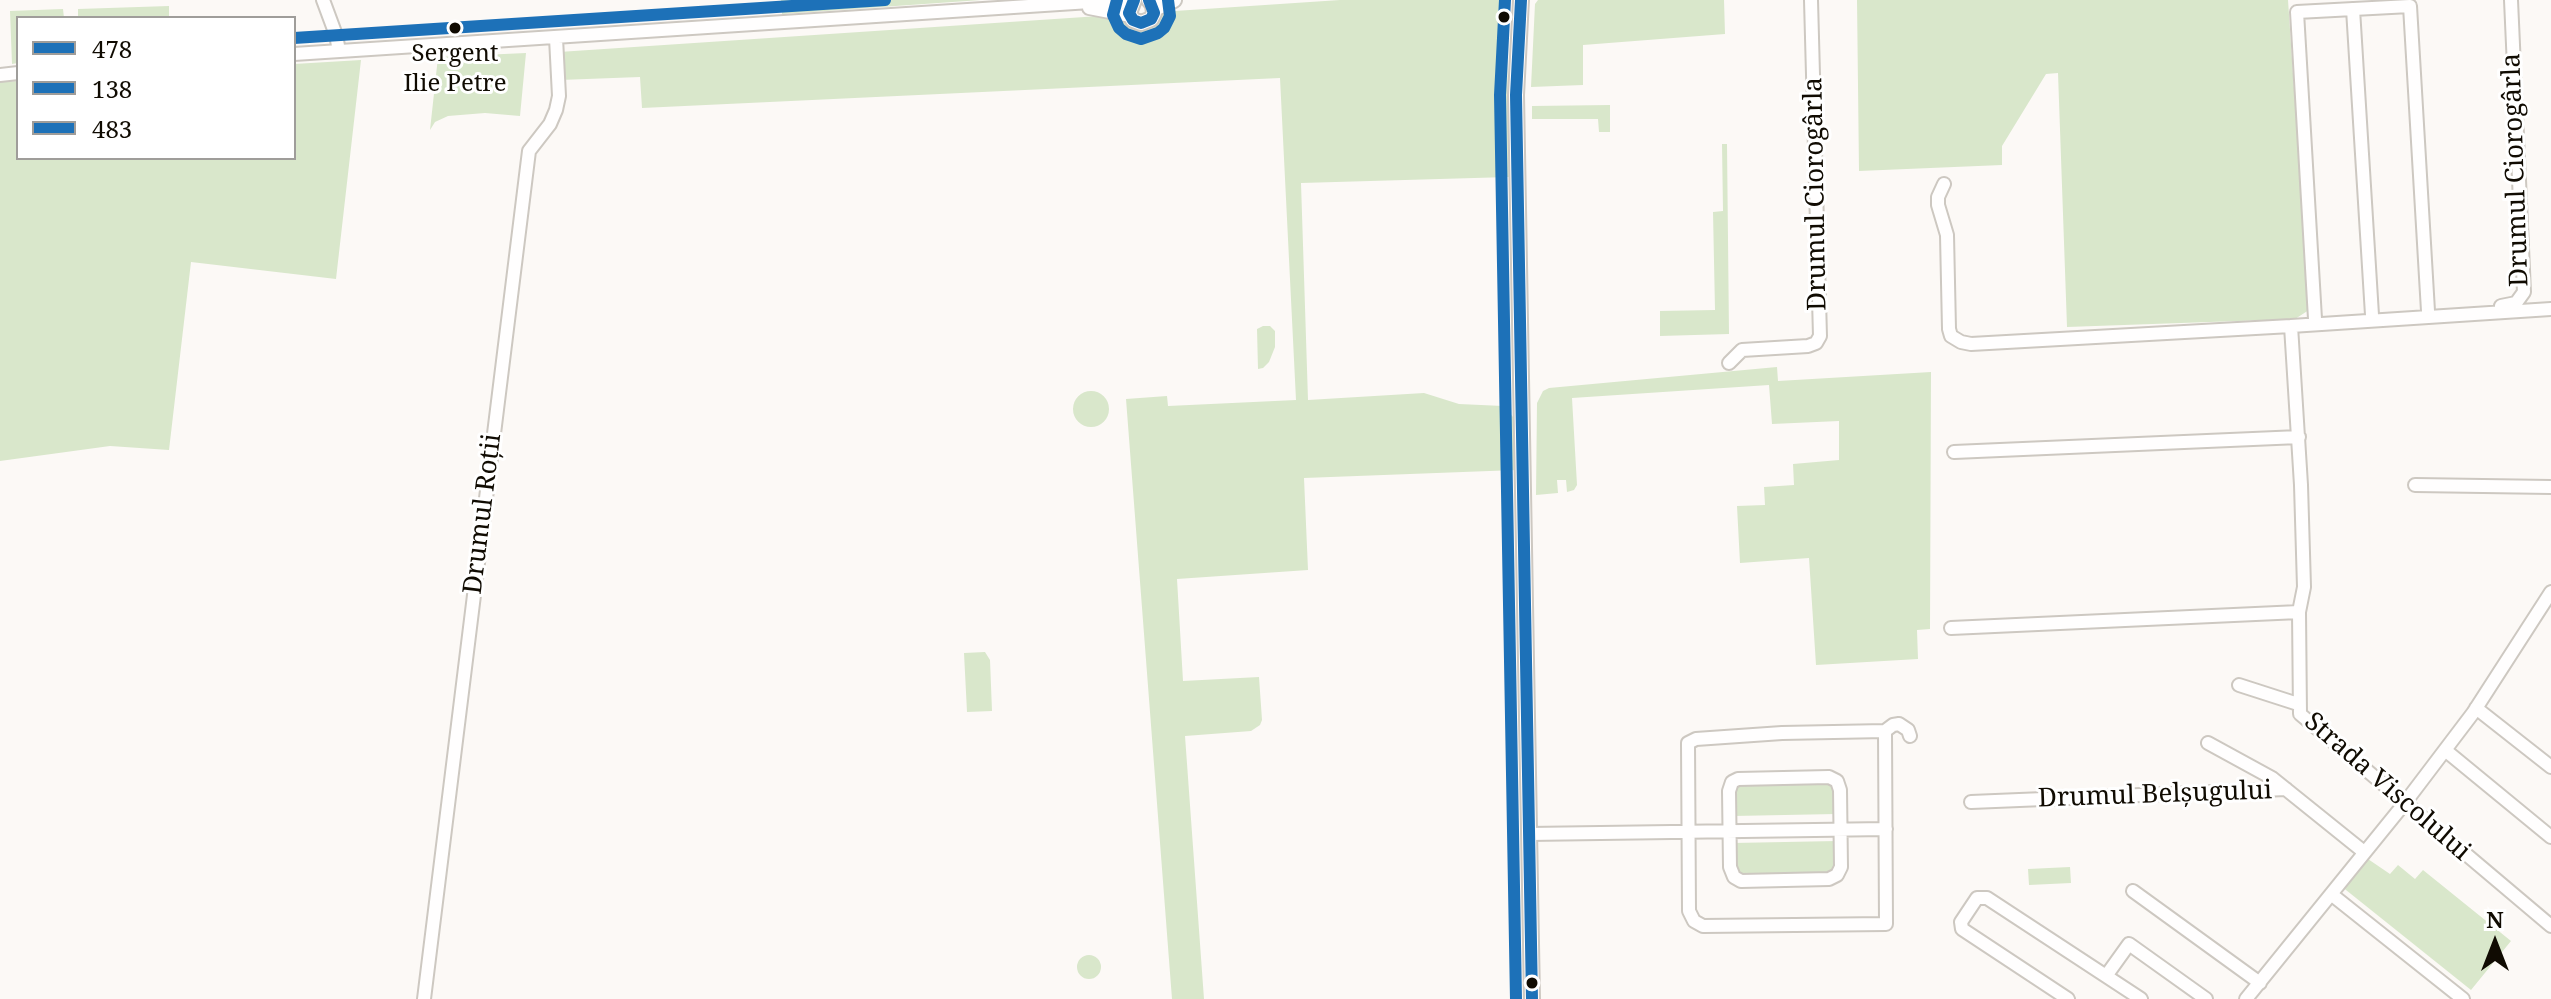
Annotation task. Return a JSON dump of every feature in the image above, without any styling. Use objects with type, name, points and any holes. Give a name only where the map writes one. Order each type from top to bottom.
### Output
[{"type":"street","points":[[323,0],[339,51]]},
{"type":"street","points":[[296,54],[1058,6],[1132,6],[1137,22],[1145,22],[1151,19],[1152,5],[1174,0]]},
{"type":"street","points":[[1521,0],[1516,95],[1532,999]]},
{"type":"street","name":"Drumul Ciorogârla","points":[[1729,363],[1742,350],[1808,346],[1816,343],[1820,336],[1811,0]]},
{"type":"street","name":"Drumul Ciorogârla","points":[[2291,326],[2315,319],[2512,306],[2520,299],[2524,292],[2511,0]]},
{"type":"street","points":[[2315,319],[2297,12],[2410,6],[2428,311]]},
{"type":"street","points":[[2353,9],[2372,315]]},
{"type":"street","name":"Drumul Roții","points":[[424,999],[529,151],[550,124],[556,110],[559,96],[556,38]]},
{"type":"street","points":[[1944,184],[1938,205],[1947,235],[1951,336],[1971,344],[2551,309]]},
{"type":"street","name":"Strada Viscolului","points":[[2291,326],[2299,437],[2304,587],[2299,612],[2298,704],[2303,719],[2551,926]]},
{"type":"street","points":[[1954,452],[2299,437]]},
{"type":"street","points":[[2415,485],[2551,487]]},
{"type":"street","points":[[2246,999],[2445,750],[2551,592]]},
{"type":"street","points":[[1951,628],[2299,612]]},
{"type":"street","points":[[2239,685],[2298,704]]},
{"type":"street","points":[[2476,708],[2551,767]]},
{"type":"street","points":[[1885,731],[1886,924],[1697,924],[1689,911],[1686,747],[1691,740],[1782,733],[1885,731],[1899,724],[1910,736]]},
{"type":"street","points":[[2208,743],[2286,789]]},
{"type":"street","points":[[2445,750],[2551,837]]},
{"type":"street","points":[[1834,778],[1839,785],[1841,867],[1837,875],[1829,879],[1738,880],[1730,871],[1729,831],[1729,791],[1732,782],[1738,779],[1834,778]]},
{"type":"street","name":"Drumul Belșugului","points":[[1971,802],[2286,789],[2364,852]]},
{"type":"street","points":[[1529,834],[1886,829]]},
{"type":"street","points":[[2133,891],[2260,983]]},
{"type":"street","points":[[2331,894],[2463,999]]},
{"type":"street","points":[[2068,999],[1962,929],[1961,922],[1977,898],[1987,898],[2141,999]]},
{"type":"street","points":[[2106,976],[2129,944],[2206,999]]},
{"type":"green space","points":[[781,0],[981,0],[782,14]]},
{"type":"green space","points":[[1340,0],[1505,0],[1509,177],[1301,183],[1308,400],[1424,393],[1459,404],[1503,406],[1514,418],[1516,470],[1304,478],[1308,570],[1177,579],[1183,681],[1259,677],[1262,720],[1251,731],[1185,736],[1204,999],[1172,999],[1126,399],[1167,396],[1168,406],[1296,400],[1280,78],[642,108],[640,77],[560,80],[559,52]]},
{"type":"green space","points":[[1538,0],[1724,0],[1725,34],[1583,45],[1583,85],[1531,87],[1535,4]]},
{"type":"green space","points":[[1857,0],[2288,0],[2309,310],[2295,319],[2067,327],[2058,73],[2046,74],[2002,146],[2002,165],[1859,171]]},
{"type":"green space","points":[[169,6],[169,16],[78,16],[78,9]]},
{"type":"green space","points":[[63,9],[64,16],[16,16],[16,63],[12,64],[10,11]]},
{"type":"green space","points":[[526,53],[520,116],[485,113],[448,116],[435,122],[430,130],[438,57]]},
{"type":"green space","points":[[361,60],[336,279],[191,262],[169,450],[110,446],[0,461],[0,82],[16,81],[16,160],[296,160],[296,64]]},
{"type":"green space","points":[[1610,105],[1610,132],[1599,132],[1598,119],[1532,119],[1532,106]]},
{"type":"green space","points":[[1722,144],[1727,144],[1729,334],[1660,336],[1660,311],[1715,310],[1713,212],[1723,211]]},
{"type":"green space","points":[[1270,326],[1275,331],[1275,347],[1269,362],[1258,369],[1257,329]]},
{"type":"green space","points":[[1777,367],[1778,381],[1931,372],[1930,629],[1917,630],[1918,659],[1816,665],[1809,558],[1740,563],[1737,506],[1765,505],[1764,487],[1794,485],[1793,464],[1839,460],[1839,421],[1772,424],[1769,385],[1572,398],[1577,485],[1567,492],[1566,480],[1557,480],[1558,493],[1536,495],[1537,403],[1543,391]]},
{"type":"green space","points":[[1091,391],[1104,396],[1109,409],[1104,422],[1091,427],[1078,422],[1073,409],[1078,396]]},
{"type":"green space","points":[[985,652],[990,660],[992,711],[967,712],[964,653]]},
{"type":"green space","points":[[1829,783],[1834,787],[1836,814],[1733,816],[1733,794],[1739,784]]},
{"type":"green space","points":[[1837,841],[1835,868],[1830,872],[1741,874],[1736,870],[1733,843]]},
{"type":"green space","points":[[2365,857],[2390,874],[2398,865],[2415,879],[2423,870],[2511,941],[2471,990],[2341,886]]},
{"type":"green space","points":[[2070,867],[2071,883],[2029,885],[2028,869]]},
{"type":"green space","points":[[1089,955],[1098,958],[1101,967],[1098,976],[1089,979],[1080,976],[1077,967],[1080,958]]},
{"type":"transit line","name":"483","points":[[296,38],[885,0]]},
{"type":"transit line","name":"138","points":[[1117,0],[1113,15],[1119,28],[1141,39],[1164,28],[1170,16],[1168,0]]},
{"type":"transit line","name":"478","points":[[1134,0],[1129,13],[1133,20],[1141,23],[1151,19],[1154,13],[1149,0]]},
{"type":"transit line","name":"138","points":[[1505,0],[1500,95],[1516,999]]},
{"type":"transit line","name":"478","points":[[1521,0],[1516,95],[1532,999]]},
{"type":"place","name":"Sergent Ilie Petre","points":[[455,28]]}]
